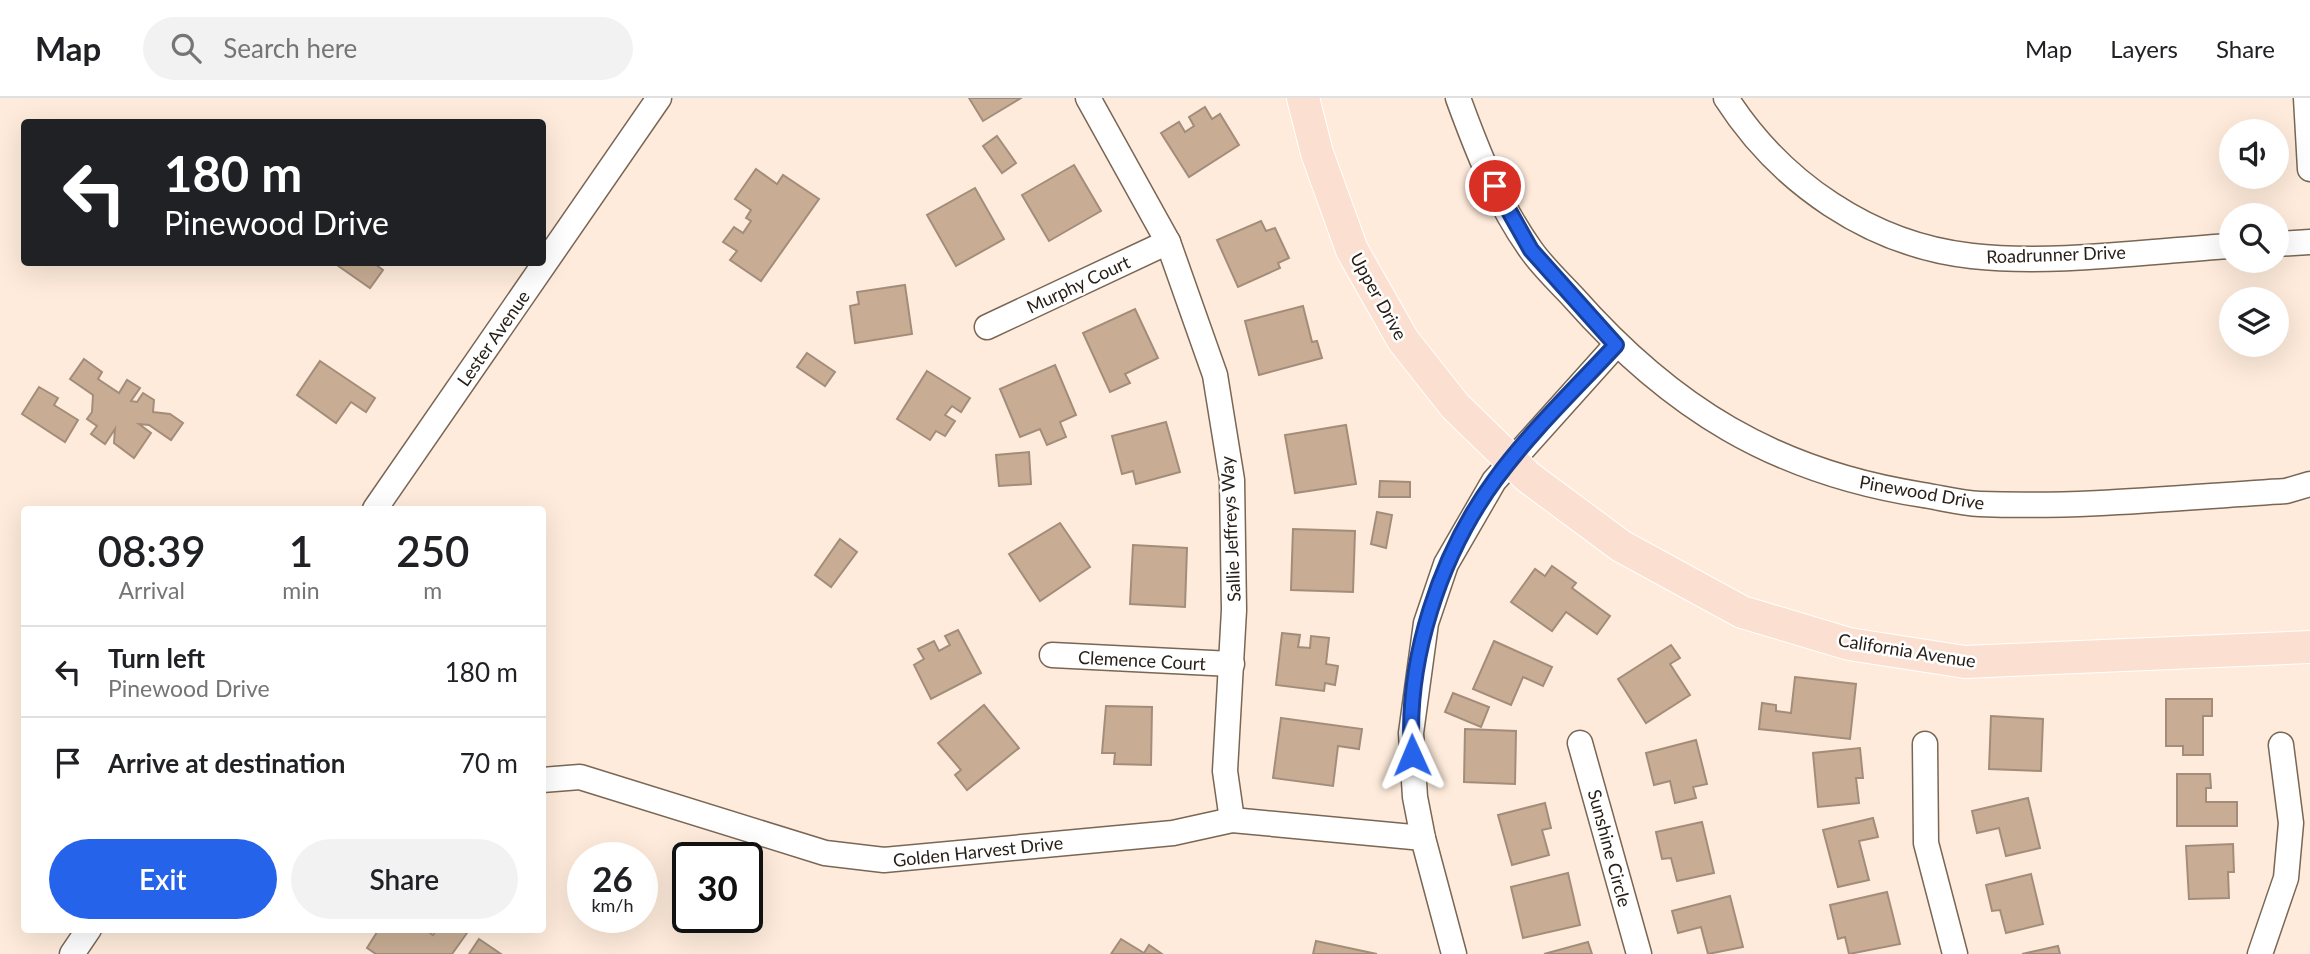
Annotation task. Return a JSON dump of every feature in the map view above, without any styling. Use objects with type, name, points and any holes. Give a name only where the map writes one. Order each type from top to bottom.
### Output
[{"type":"main road","name":"Upper Drive","points":[[1303,98],[1317,153],[1352,250],[1402,340],[1455,406],[1510,461]]},
{"type":"main road","name":"California Avenue","points":[[1510,461],[1621,546],[1742,612],[1849,644],[1965,662],[2310,647]]},
{"type":"street","name":"Lester Avenue","points":[[546,261],[659,98]]},
{"type":"street","name":"Sallie Jeffreys Way","points":[[1088,98],[1168,242],[1215,375],[1232,481],[1233,664],[1225,771],[1231,820]]},
{"type":"street","name":"Pinewood Drive","points":[[1458,98],[1483,165],[1531,250],[1616,345],[1660,383],[1708,417],[1751,441],[1796,461],[1874,488],[1978,504],[2096,502],[2286,491],[2310,484]]},
{"type":"street","name":"Roadrunner Drive","points":[[1726,98],[1774,160],[1827,203],[1873,228],[1920,245],[1970,256],[2020,259],[2219,247]]},
{"type":"street","points":[[2306,98],[2310,169]]},
{"type":"street","name":"Murphy Court","points":[[988,327],[1168,242]]},
{"type":"street","points":[[2289,243],[2310,242]]},
{"type":"street","name":"Lester Avenue","points":[[376,506],[543,266]]},
{"type":"street","points":[[1454,954],[1423,838],[1415,797],[1410,733],[1426,623],[1446,564],[1493,483],[1616,345]]},
{"type":"street","name":"Clemence Court","points":[[1052,655],[1233,664]]},
{"type":"street","name":"Sunshine Circle","points":[[1580,743],[1639,954]]},
{"type":"street","points":[[1925,744],[1926,843],[1955,954]]},
{"type":"street","points":[[2260,954],[2286,878],[2291,822],[2281,745]]},
{"type":"street","name":"Golden Harvest Drive","points":[[546,780],[580,777],[825,853],[884,860],[1173,833],[1231,820],[1423,838]]},
{"type":"street","points":[[72,954],[86,933]]},
{"type":"building","points":[[969,98],[1021,98],[983,121]]},
{"type":"building","points":[[1205,107],[1212,119],[1220,114],[1239,145],[1189,177],[1161,133],[1179,122],[1185,132],[1194,126],[1189,117]]},
{"type":"building","points":[[997,136],[1016,163],[1002,173],[983,146]]},
{"type":"building","points":[[1074,165],[1101,211],[1049,241],[1022,195]]},
{"type":"building","points":[[756,169],[777,184],[783,175],[819,199],[761,281],[730,260],[737,251],[723,242],[734,227],[743,233],[751,221],[746,218],[751,210],[735,199]]},
{"type":"building","points":[[975,188],[1004,239],[956,266],[927,215]]},
{"type":"building","points":[[1261,221],[1266,231],[1275,228],[1289,258],[1278,263],[1280,268],[1238,287],[1217,240]]},
{"type":"building","points":[[338,266],[378,266],[383,270],[370,288]]},
{"type":"building","points":[[905,285],[912,334],[855,343],[850,306],[859,304],[857,292]]},
{"type":"building","points":[[1303,306],[1312,342],[1317,341],[1322,358],[1259,375],[1245,321]]},
{"type":"building","points":[[1135,309],[1158,358],[1125,374],[1130,383],[1110,392],[1083,333]]},
{"type":"building","points":[[807,353],[835,372],[825,386],[797,367]]},
{"type":"building","points":[[84,359],[102,372],[98,379],[119,393],[127,380],[140,388],[131,401],[137,402],[143,393],[154,400],[153,412],[170,414],[183,423],[171,440],[149,425],[139,424],[151,433],[134,458],[114,443],[115,429],[105,444],[91,434],[97,426],[87,419],[92,412],[93,395],[70,379]]},
{"type":"building","points":[[320,361],[375,398],[366,412],[351,402],[336,423],[297,395]]},
{"type":"building","points":[[1055,365],[1076,415],[1060,422],[1066,437],[1047,445],[1040,429],[1020,437],[1000,389]]},
{"type":"building","points":[[927,371],[970,398],[961,412],[952,406],[945,415],[955,421],[945,436],[936,431],[930,440],[897,419]]},
{"type":"building","points":[[39,387],[58,398],[54,405],[78,420],[65,442],[22,414]]},
{"type":"building","points":[[1166,422],[1180,472],[1136,484],[1133,471],[1122,474],[1112,436]]},
{"type":"building","points":[[1346,425],[1356,484],[1295,493],[1285,435]]},
{"type":"building","points":[[1029,452],[1031,484],[999,486],[996,455]]},
{"type":"building","points":[[1380,481],[1410,482],[1410,497],[1379,497]]},
{"type":"building","points":[[1377,512],[1392,515],[1386,548],[1371,544]]},
{"type":"building","points":[[1060,523],[1090,567],[1040,601],[1009,554]]},
{"type":"building","points":[[1293,529],[1355,531],[1353,592],[1291,590]]},
{"type":"building","points":[[840,539],[857,552],[831,587],[815,575]]},
{"type":"building","points":[[1133,545],[1187,548],[1185,607],[1130,604]]},
{"type":"building","points":[[1552,566],[1576,583],[1572,588],[1610,616],[1597,634],[1566,612],[1552,631],[1511,602],[1535,569],[1545,576]]},
{"type":"building","points":[[958,630],[981,673],[931,699],[914,665],[924,659],[918,649],[934,641],[939,651],[950,645],[945,636]]},
{"type":"building","points":[[1282,633],[1300,635],[1298,647],[1310,648],[1311,636],[1329,638],[1326,664],[1338,666],[1335,685],[1325,683],[1324,691],[1276,685]]},
{"type":"building","points":[[1494,641],[1552,667],[1543,686],[1523,677],[1511,705],[1473,689]]},
{"type":"building","points":[[1671,645],[1680,658],[1670,664],[1690,695],[1646,723],[1618,679]]},
{"type":"building","points":[[1795,677],[1856,684],[1850,739],[1759,729],[1762,703],[1776,705],[1776,711],[1791,713]]},
{"type":"building","points":[[1453,693],[1489,707],[1481,727],[1445,712]]},
{"type":"building","points":[[2166,699],[2212,699],[2212,716],[2203,716],[2203,755],[2183,755],[2183,746],[2166,746]]},
{"type":"building","points":[[984,705],[1019,748],[967,790],[955,775],[961,770],[938,743]]},
{"type":"building","points":[[1106,706],[1152,707],[1151,765],[1114,764],[1115,753],[1102,753]]},
{"type":"building","points":[[1991,716],[2043,719],[2041,771],[1989,769]]},
{"type":"building","points":[[1281,718],[1362,729],[1359,749],[1338,746],[1333,786],[1273,778]]},
{"type":"building","points":[[1465,729],[1516,731],[1515,784],[1464,782]]},
{"type":"building","points":[[1696,740],[1707,784],[1693,787],[1696,798],[1675,803],[1670,781],[1654,785],[1646,753]]},
{"type":"building","points":[[1860,748],[1863,778],[1856,778],[1859,803],[1818,807],[1813,753]]},
{"type":"building","points":[[2177,774],[2210,774],[2211,788],[2206,788],[2206,802],[2237,802],[2237,826],[2177,826]]},
{"type":"building","points":[[2028,798],[2040,848],[2006,856],[1999,828],[1977,833],[1972,811]]},
{"type":"building","points":[[1545,803],[1551,828],[1542,830],[1549,855],[1512,865],[1498,815]]},
{"type":"building","points":[[1873,818],[1878,837],[1859,841],[1869,880],[1838,887],[1823,830]]},
{"type":"building","points":[[1702,822],[1714,873],[1677,881],[1671,858],[1662,859],[1656,832]]},
{"type":"building","points":[[2233,844],[2234,872],[2228,872],[2229,898],[2189,899],[2186,846]]},
{"type":"building","points":[[1568,873],[1580,925],[1523,938],[1511,887]]},
{"type":"building","points":[[2031,874],[2043,924],[2006,933],[2000,910],[1992,911],[1986,885]]},
{"type":"building","points":[[1887,892],[1900,944],[1849,954],[1845,937],[1838,939],[1830,905]]},
{"type":"building","points":[[1730,896],[1743,947],[1708,954],[1701,927],[1678,933],[1672,911]]},
{"type":"building","points":[[376,933],[467,933],[452,954],[376,954],[367,948]]},
{"type":"building","points":[[479,939],[501,954],[469,954]]},
{"type":"building","points":[[1121,939],[1144,953],[1149,945],[1162,954],[1111,954]]},
{"type":"building","points":[[1316,941],[1377,954],[1313,954]]},
{"type":"building","points":[[1588,942],[1592,954],[1544,954]]},
{"type":"building","points":[[2058,946],[2060,954],[2022,954]]},
{"type":"route","points":[[1412,755],[1410,733],[1416,677],[1426,623],[1446,564],[1494,481],[1616,345],[1531,250],[1495,186]]}]
